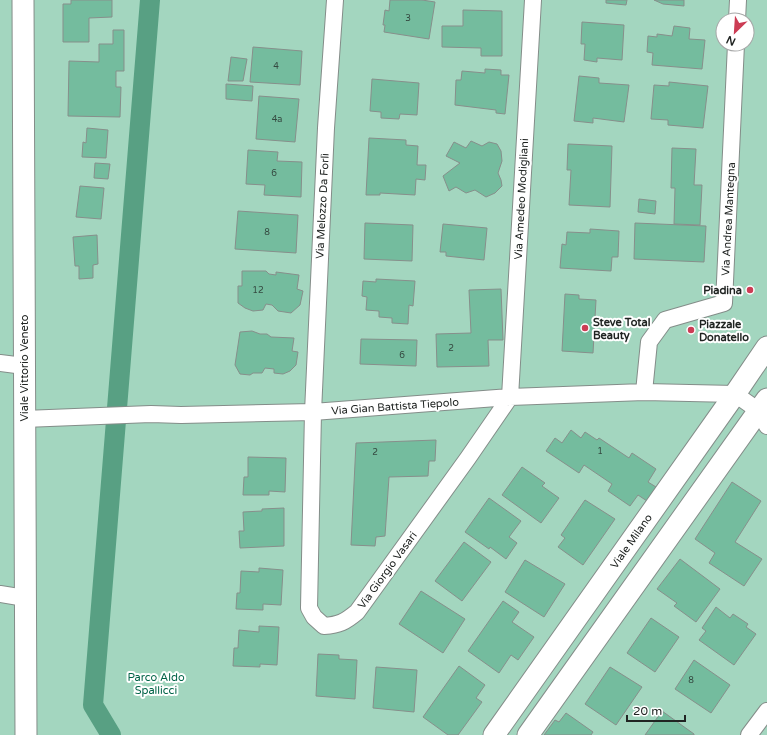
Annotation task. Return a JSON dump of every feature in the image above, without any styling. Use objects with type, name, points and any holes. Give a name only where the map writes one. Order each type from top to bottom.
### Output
[{"type":"street","name":"Viale Vittorio Veneto","points":[[23,0],[26,735]]},
{"type":"street","name":"Via Melozzo Da Forlì","points":[[313,412],[326,128],[335,0]]},
{"type":"street","name":"Via Amedeo Modigliani","points":[[510,397],[533,0]]},
{"type":"street","points":[[737,12],[738,0]]},
{"type":"street","name":"Via Andrea Mantegna","points":[[644,392],[649,342],[665,320],[724,303],[736,52]]},
{"type":"street","name":"Viale Milano","points":[[494,735],[767,347]]},
{"type":"street","points":[[0,363],[24,366]]},
{"type":"street","name":"Via Gian Battista Tiepolo","points":[[24,419],[151,414],[181,415],[313,412],[510,397],[644,392],[735,394]]},
{"type":"street","points":[[528,735],[764,412],[735,394]]},
{"type":"street","name":"Via Giorgio Vasari","points":[[313,412],[309,608],[314,617],[324,626],[335,625],[346,621],[357,612],[510,397]]},
{"type":"street","points":[[0,594],[25,598]]},
{"type":"street","points":[[749,735],[767,712]]},
{"type":"green space","name":"Parco Aldo Spallicci","points":[[0,0],[767,0],[767,735],[0,735]]},
{"type":"building","points":[[71,0],[112,0],[112,17],[89,18],[89,42],[63,42],[63,4],[71,4]]},
{"type":"building","points":[[390,0],[422,0],[435,2],[429,39],[384,32],[385,25],[383,25],[385,10],[389,11]]},
{"type":"building","points":[[606,0],[627,0],[626,5],[606,3]]},
{"type":"building","points":[[654,0],[684,0],[684,6],[663,4]]},
{"type":"building","points":[[463,10],[502,11],[502,56],[481,56],[481,48],[442,47],[442,26],[463,26]]},
{"type":"building","points":[[582,22],[624,25],[622,60],[597,58],[597,62],[584,60],[585,44],[581,44]]},
{"type":"building","points":[[674,26],[690,28],[689,39],[705,40],[702,69],[652,65],[653,53],[647,52],[648,36],[657,37],[657,34],[672,36]]},
{"type":"building","points":[[113,30],[124,30],[124,71],[116,71],[116,87],[121,87],[120,117],[68,116],[69,61],[99,62],[99,44],[113,44]]},
{"type":"building","points":[[253,47],[302,51],[300,85],[250,82]]},
{"type":"building","points":[[231,57],[247,59],[243,81],[228,81]]},
{"type":"building","points":[[485,69],[501,70],[501,75],[509,75],[505,114],[496,113],[496,110],[455,105],[456,80],[461,80],[462,71],[485,73]]},
{"type":"building","points":[[579,76],[599,78],[599,83],[629,85],[624,122],[593,118],[593,123],[574,121]]},
{"type":"building","points":[[372,79],[419,83],[417,115],[400,114],[399,119],[381,118],[381,112],[370,111]]},
{"type":"building","points":[[669,82],[708,86],[703,128],[668,125],[668,120],[651,119],[654,85],[669,86]]},
{"type":"building","points":[[226,84],[253,86],[252,101],[226,99]]},
{"type":"building","points":[[259,96],[299,99],[295,142],[256,139]]},
{"type":"building","points":[[87,128],[108,130],[106,158],[82,157],[83,142],[86,143]]},
{"type":"building","points":[[369,138],[406,140],[406,145],[418,146],[417,165],[426,165],[425,180],[416,179],[415,195],[380,193],[380,195],[366,195]]},
{"type":"building","points":[[471,141],[482,146],[489,142],[497,144],[501,151],[502,161],[498,173],[502,186],[495,193],[486,197],[475,190],[466,193],[456,187],[449,191],[443,176],[460,163],[446,156],[454,142],[466,148]]},
{"type":"building","points":[[568,144],[612,146],[610,207],[569,205],[571,170],[567,170]]},
{"type":"building","points":[[672,148],[696,149],[694,185],[702,185],[700,225],[674,224],[675,188],[671,188]]},
{"type":"building","points":[[248,150],[278,152],[277,161],[302,162],[301,197],[264,195],[265,185],[246,184]]},
{"type":"building","points":[[95,163],[110,164],[108,179],[94,178]]},
{"type":"building","points":[[80,186],[104,188],[101,219],[76,217]]},
{"type":"building","points":[[639,199],[656,201],[655,214],[638,212]]},
{"type":"building","points":[[238,211],[298,215],[296,253],[235,249]]},
{"type":"building","points":[[365,223],[413,225],[412,261],[364,259]]},
{"type":"building","points":[[635,223],[706,226],[704,262],[634,259]]},
{"type":"building","points":[[443,224],[487,228],[484,260],[446,256],[446,252],[440,252]]},
{"type":"building","points":[[590,229],[619,231],[618,257],[612,257],[611,271],[560,268],[562,244],[566,245],[567,232],[590,233]]},
{"type":"building","points":[[97,235],[98,264],[93,265],[93,278],[79,279],[79,266],[75,266],[73,237]]},
{"type":"building","points":[[242,271],[266,271],[269,274],[276,275],[276,272],[299,275],[297,289],[303,291],[300,305],[291,313],[278,311],[272,305],[266,304],[263,310],[253,311],[245,308],[238,303],[238,286],[242,286]]},
{"type":"building","points":[[376,279],[415,281],[413,306],[409,305],[408,324],[392,323],[392,318],[379,317],[379,311],[366,310],[367,297],[362,296],[363,281],[376,282]]},
{"type":"building","points":[[501,289],[503,340],[488,340],[489,366],[437,367],[436,334],[471,333],[469,290]]},
{"type":"building","points":[[565,294],[579,295],[579,299],[596,300],[593,353],[562,351]]},
{"type":"building","points":[[252,331],[260,334],[267,334],[271,337],[294,338],[292,351],[298,352],[296,365],[290,371],[283,374],[274,373],[274,369],[265,368],[262,373],[253,373],[250,375],[240,374],[235,365],[240,332]]},
{"type":"building","points":[[361,339],[417,340],[416,366],[360,364]]},
{"type":"building","points":[[571,430],[581,438],[585,432],[597,440],[599,438],[629,458],[632,453],[656,469],[648,482],[656,487],[647,501],[638,495],[630,506],[608,491],[612,484],[584,465],[579,473],[546,451],[555,438],[562,443]]},
{"type":"building","points":[[436,440],[435,461],[429,461],[428,476],[389,477],[385,536],[376,537],[375,546],[351,545],[356,443]]},
{"type":"building","points":[[248,457],[286,458],[285,492],[269,491],[269,495],[243,495],[244,477],[248,477]]},
{"type":"building","points":[[522,467],[545,483],[542,486],[559,498],[541,523],[502,495]]},
{"type":"building","points":[[732,482],[761,501],[735,542],[762,559],[744,586],[709,563],[715,553],[695,539]]},
{"type":"building","points":[[489,498],[521,521],[509,537],[517,543],[506,559],[490,547],[489,549],[465,532]]},
{"type":"building","points":[[585,500],[615,519],[583,565],[558,547],[565,538],[561,535]]},
{"type":"building","points":[[284,508],[284,546],[240,548],[239,531],[244,531],[243,512]]},
{"type":"building","points":[[464,542],[491,562],[462,601],[435,581]]},
{"type":"building","points":[[680,559],[720,589],[696,622],[674,606],[677,603],[657,589]]},
{"type":"building","points":[[525,560],[565,584],[544,617],[505,592]]},
{"type":"building","points":[[259,568],[283,570],[281,605],[263,604],[263,610],[236,609],[237,593],[240,593],[241,571],[259,572]]},
{"type":"building","points":[[421,591],[465,619],[443,653],[399,624]]},
{"type":"building","points":[[503,601],[519,612],[512,622],[534,637],[518,660],[511,655],[499,673],[468,651]]},
{"type":"building","points":[[716,607],[730,618],[733,614],[748,624],[746,627],[756,634],[734,665],[699,640],[706,631],[702,628]]},
{"type":"building","points":[[651,618],[679,637],[655,672],[627,653]]},
{"type":"building","points":[[259,626],[279,627],[277,665],[260,664],[260,667],[233,666],[234,648],[238,648],[239,630],[259,632]]},
{"type":"building","points":[[318,654],[339,655],[339,659],[357,660],[355,699],[316,696]]},
{"type":"building","points":[[694,660],[730,685],[711,713],[675,689]]},
{"type":"building","points":[[459,666],[485,685],[476,698],[482,702],[458,735],[448,735],[423,717]]},
{"type":"building","points":[[376,667],[417,670],[414,712],[373,708]]},
{"type":"building","points":[[610,667],[642,687],[616,725],[585,704]]},
{"type":"building","points":[[662,711],[694,734],[694,735],[645,735]]},
{"type":"building","points":[[566,713],[593,732],[591,735],[544,735],[555,720],[559,722]]},
{"type":"waterway","points":[[111,735],[93,705],[150,0]]},
{"type":"place","name":"Piadina","points":[[750,290]]},
{"type":"place","name":"Steve Total Beauty","points":[[585,328]]},
{"type":"place","name":"Piazzale Donatello","points":[[691,330]]}]
